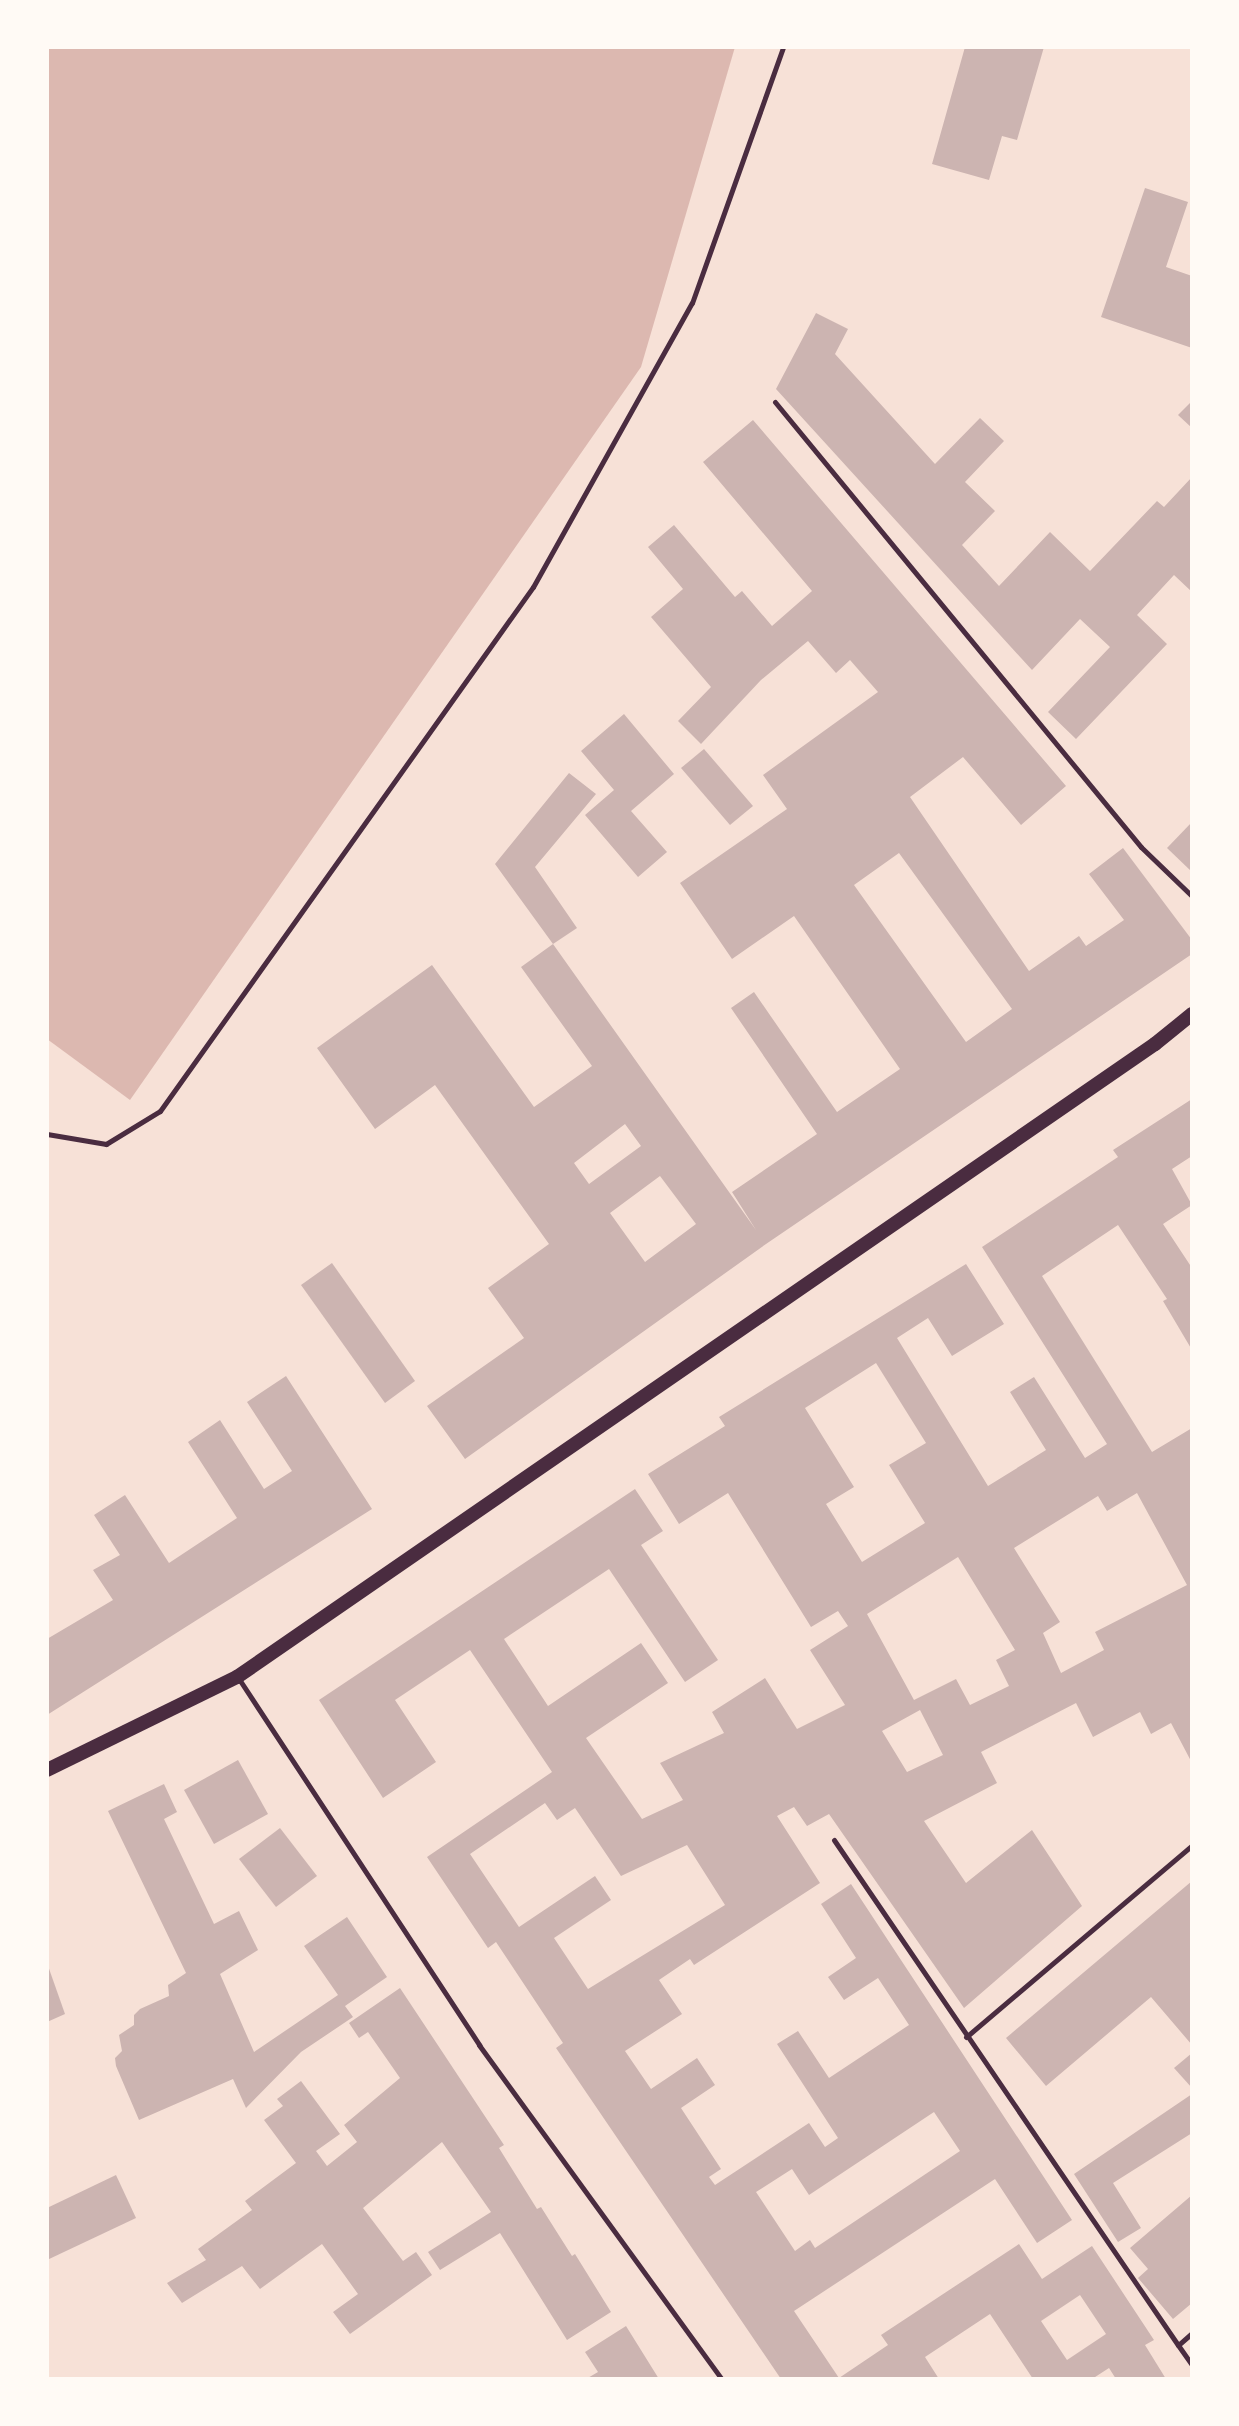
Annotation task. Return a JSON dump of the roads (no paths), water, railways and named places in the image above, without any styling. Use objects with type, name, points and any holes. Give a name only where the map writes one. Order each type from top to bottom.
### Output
[{"type":"main road","points":[[47,1770],[237,1677],[1132,1060],[1192,1014]]},
{"type":"lane","points":[[47,1135],[106,1144],[160,1111],[533,587],[692,303],[783,47]]},
{"type":"lane","points":[[775,402],[1141,847],[1192,896]]},
{"type":"lane","points":[[237,1677],[479,2045],[722,2379]]},
{"type":"lane","points":[[834,1840],[1192,2365]]},
{"type":"lane","points":[[966,2037],[1192,1845]]},
{"type":"lane","points":[[1178,2344],[1192,2333]]}]
